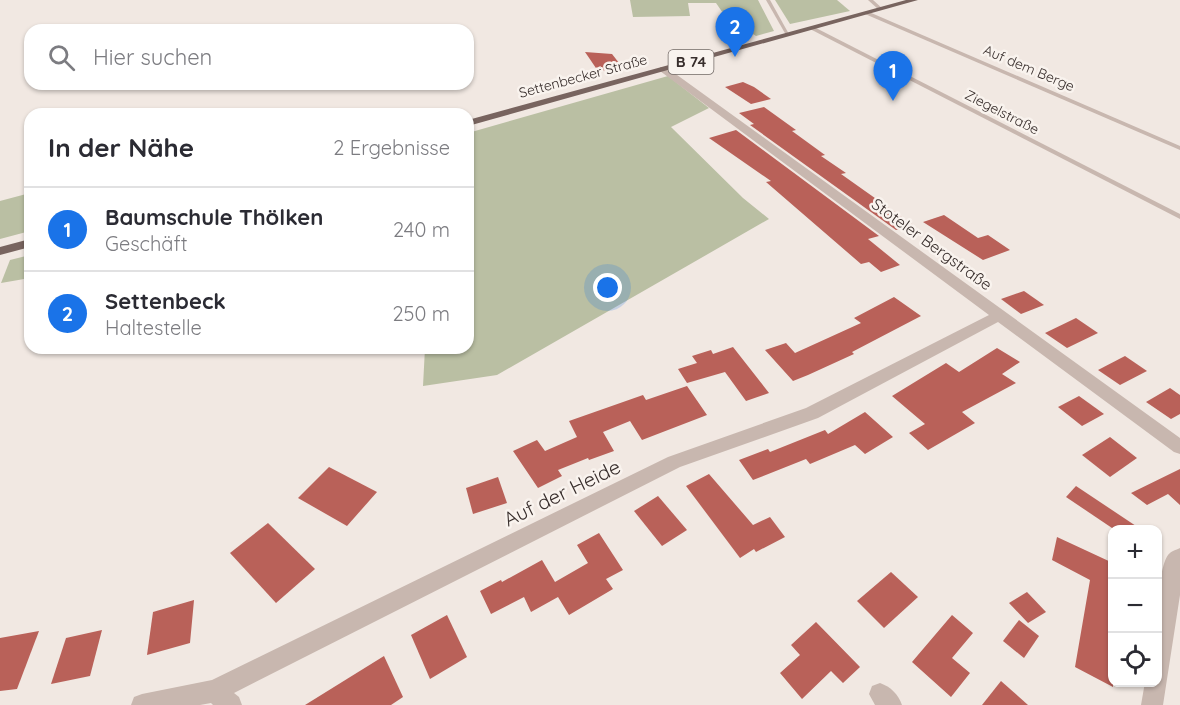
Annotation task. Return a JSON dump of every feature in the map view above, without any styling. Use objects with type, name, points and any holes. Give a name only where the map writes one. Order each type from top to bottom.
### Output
[{"type":"main road","name":"Settenbecker Straße","points":[[474,121],[914,0]]},
{"type":"main road","points":[[0,251],[24,245]]},
{"type":"street","name":"Stoteler Bergstraße","points":[[663,69],[1180,447]]},
{"type":"street","name":"Auf der Heide","points":[[142,705],[223,698],[674,462],[812,414],[1000,315]]},
{"type":"street","points":[[1162,644],[1174,562],[1180,557]]},
{"type":"street","points":[[1152,705],[1155,687]]},
{"type":"lane","points":[[768,0],[788,35]]},
{"type":"lane","points":[[870,0],[881,9]]},
{"type":"lane","name":"Auf dem Berge","points":[[867,13],[1180,148]]},
{"type":"lane","name":"Ziegelstraße","points":[[812,28],[1180,217]]},
{"type":"green space","points":[[630,0],[758,0],[774,31],[756,36],[725,16],[716,3],[688,3],[690,16],[633,17]]},
{"type":"green space","points":[[775,0],[837,0],[850,11],[790,24]]},
{"type":"green space","points":[[668,76],[709,108],[671,127],[743,198],[769,219],[497,375],[423,386],[425,354],[474,354],[474,131]]},
{"type":"green space","points":[[24,195],[24,233],[0,239],[0,201]]},
{"type":"green space","points":[[24,256],[24,279],[1,283],[10,260]]},
{"type":"building","points":[[585,52],[612,54],[623,68],[598,71]]},
{"type":"building","points":[[743,82],[771,99],[751,104],[725,87]]},
{"type":"building","points":[[764,107],[825,155],[821,156],[846,173],[841,174],[913,225],[896,230],[750,125],[754,124],[739,113]]},
{"type":"building","points":[[736,130],[879,236],[868,239],[900,265],[881,272],[869,262],[861,264],[766,182],[771,181],[709,138]]},
{"type":"building","points":[[944,215],[978,238],[988,235],[1010,250],[983,260],[923,222]]},
{"type":"building","points":[[1024,291],[1044,305],[1021,314],[1001,299]]},
{"type":"building","points":[[894,297],[921,316],[852,352],[854,354],[808,375],[793,381],[765,350],[786,343],[795,353],[861,323],[854,318]]},
{"type":"building","points":[[1076,318],[1098,333],[1067,348],[1045,333]]},
{"type":"building","points":[[733,347],[769,393],[746,401],[725,372],[687,383],[678,369],[697,363],[692,356],[711,350],[713,354]]},
{"type":"building","points":[[997,348],[1020,362],[1002,374],[1016,383],[962,412],[975,423],[928,450],[909,433],[925,424],[892,396],[946,363],[959,372]]},
{"type":"building","points":[[1125,356],[1147,371],[1120,385],[1098,370]]},
{"type":"building","points":[[687,386],[707,415],[642,440],[630,421],[603,432],[614,451],[558,470],[562,476],[538,488],[513,451],[537,440],[545,451],[577,437],[569,421],[643,395],[646,400]]},
{"type":"building","points":[[1170,388],[1180,395],[1180,414],[1171,419],[1146,402]]},
{"type":"building","points":[[1079,396],[1104,414],[1082,426],[1058,407]]},
{"type":"building","points":[[865,412],[893,437],[865,454],[855,445],[810,464],[806,459],[753,480],[739,460],[768,449],[770,452],[825,430],[828,434]]},
{"type":"building","points":[[1110,437],[1137,458],[1110,477],[1082,455]]},
{"type":"building","points":[[329,467],[377,492],[347,526],[298,498]]},
{"type":"building","points":[[1180,469],[1180,505],[1168,494],[1147,505],[1131,493]]},
{"type":"building","points":[[709,474],[753,525],[770,517],[785,537],[756,552],[754,549],[740,558],[686,486]]},
{"type":"building","points":[[498,477],[507,503],[473,514],[466,488]]},
{"type":"building","points":[[1076,486],[1134,525],[1108,525],[1066,497]]},
{"type":"building","points":[[658,496],[687,530],[662,546],[634,511]]},
{"type":"building","points":[[268,523],[315,569],[276,603],[230,553]]},
{"type":"building","points":[[599,533],[623,570],[606,579],[613,589],[569,615],[558,597],[531,612],[524,597],[491,614],[480,591],[542,560],[555,582],[588,563],[577,545]]},
{"type":"building","points":[[1057,537],[1108,561],[1108,684],[1075,667],[1090,580],[1052,560]]},
{"type":"building","points":[[891,572],[918,597],[884,628],[857,601]]},
{"type":"building","points":[[1027,592],[1046,612],[1028,623],[1009,603]]},
{"type":"building","points":[[194,600],[190,643],[147,655],[153,612]]},
{"type":"building","points":[[447,615],[467,657],[430,679],[411,635]]},
{"type":"building","points":[[952,615],[973,633],[952,658],[970,673],[951,697],[912,662]]},
{"type":"building","points":[[1019,620],[1039,636],[1024,658],[1003,641]]},
{"type":"building","points":[[816,622],[860,667],[843,683],[831,671],[802,699],[780,673],[800,655],[791,645]]},
{"type":"building","points":[[102,630],[90,676],[51,684],[66,638]]},
{"type":"building","points":[[39,631],[17,689],[0,691],[0,638]]},
{"type":"building","points":[[384,656],[403,697],[391,705],[305,705]]},
{"type":"building","points":[[1001,681],[1028,705],[982,705]]},
{"type":"place","name":"Settenbeck","points":[[735,57]]},
{"type":"place","name":"Baumschule Thölken","points":[[893,101]]}]
